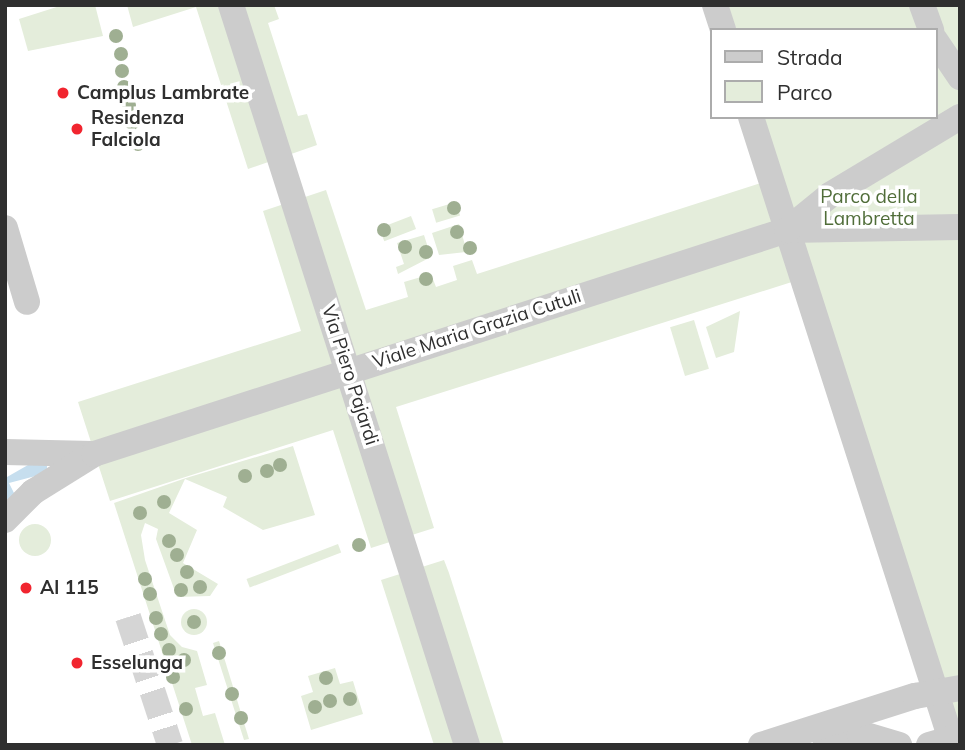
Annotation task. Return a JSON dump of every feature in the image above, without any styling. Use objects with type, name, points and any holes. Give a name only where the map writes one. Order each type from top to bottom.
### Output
[{"type":"street","name":"Via Piero Pajardi","points":[[231,5],[467,745]]},
{"type":"street","points":[[715,5],[722,28]]},
{"type":"street","points":[[922,5],[930,28]]},
{"type":"street","points":[[937,43],[960,78]]},
{"type":"street","points":[[783,231],[830,195],[960,117]]},
{"type":"street","points":[[752,119],[783,231],[948,691],[945,736]]},
{"type":"street","points":[[783,231],[960,227]]},
{"type":"street","points":[[5,228],[27,302]]},
{"type":"street","name":"Viale Maria Grazia Cutuli","points":[[94,454],[783,231]]},
{"type":"street","points":[[5,452],[94,454]]},
{"type":"street","points":[[5,520],[33,492],[94,454]]},
{"type":"street","points":[[761,745],[915,696],[948,691]]},
{"type":"street","points":[[795,745],[841,733],[859,733],[899,745]]},
{"type":"green space","points":[[63,5],[95,5],[103,36],[28,51],[19,19]]},
{"type":"green space","points":[[127,5],[274,5],[279,19],[268,23],[298,116],[307,114],[317,145],[248,169],[196,7],[133,27]]},
{"type":"green space","name":"Parco della Lambretta","points":[[709,5],[960,5],[960,723],[954,724],[795,281],[396,407],[434,528],[371,548],[333,430],[110,501],[78,402],[301,331],[263,211],[326,190],[366,310],[408,297],[404,282],[431,274],[436,287],[457,280],[453,266],[472,260],[477,274],[764,182],[745,119],[937,119],[937,28],[716,28]]},
{"type":"green space","points":[[456,202],[460,215],[436,223],[432,209]]},
{"type":"green space","points":[[411,216],[416,229],[384,241],[379,228]]},
{"type":"green space","points":[[459,224],[465,245],[473,243],[475,251],[439,255],[432,233]]},
{"type":"green space","points":[[424,235],[431,257],[398,274],[396,267],[404,264],[397,243]]},
{"type":"green space","points":[[740,311],[734,352],[716,358],[706,327]]},
{"type":"green space","points":[[694,320],[709,369],[685,376],[670,327]]},
{"type":"green space","points":[[293,446],[315,515],[263,530],[223,507],[227,497],[185,479],[169,513],[197,530],[183,563],[218,584],[210,596],[177,597],[156,539],[158,529],[145,523],[141,535],[145,560],[170,635],[182,647],[197,651],[207,685],[195,688],[203,716],[215,713],[225,745],[192,745],[114,503],[186,478]]},
{"type":"green space","points":[[35,524],[46,529],[51,540],[46,551],[35,556],[24,551],[19,540],[24,529]]},
{"type":"green space","points":[[338,544],[341,552],[250,588],[247,579]]},
{"type":"green space","points":[[444,560],[504,745],[434,745],[381,580]]},
{"type":"green space","points":[[194,609],[203,613],[207,622],[203,631],[194,635],[185,631],[181,622],[185,613]]},
{"type":"green space","points":[[219,641],[249,739],[244,740],[213,643]]},
{"type":"green space","points":[[335,668],[340,684],[353,681],[363,714],[311,730],[301,696],[313,692],[308,676]]},
{"type":"water","points":[[35,461],[47,465],[47,473],[9,483],[16,497],[5,508],[5,469],[7,477]]},
{"type":"tunnel","points":[[128,617],[170,745]]},
{"type":"place","name":"Camplus Lambrate","points":[[63,93]]},
{"type":"place","name":"Residenza Falciola","points":[[77,129]]},
{"type":"place","name":"Al 115","points":[[26,588]]},
{"type":"place","name":"Esselunga","points":[[77,663]]}]
